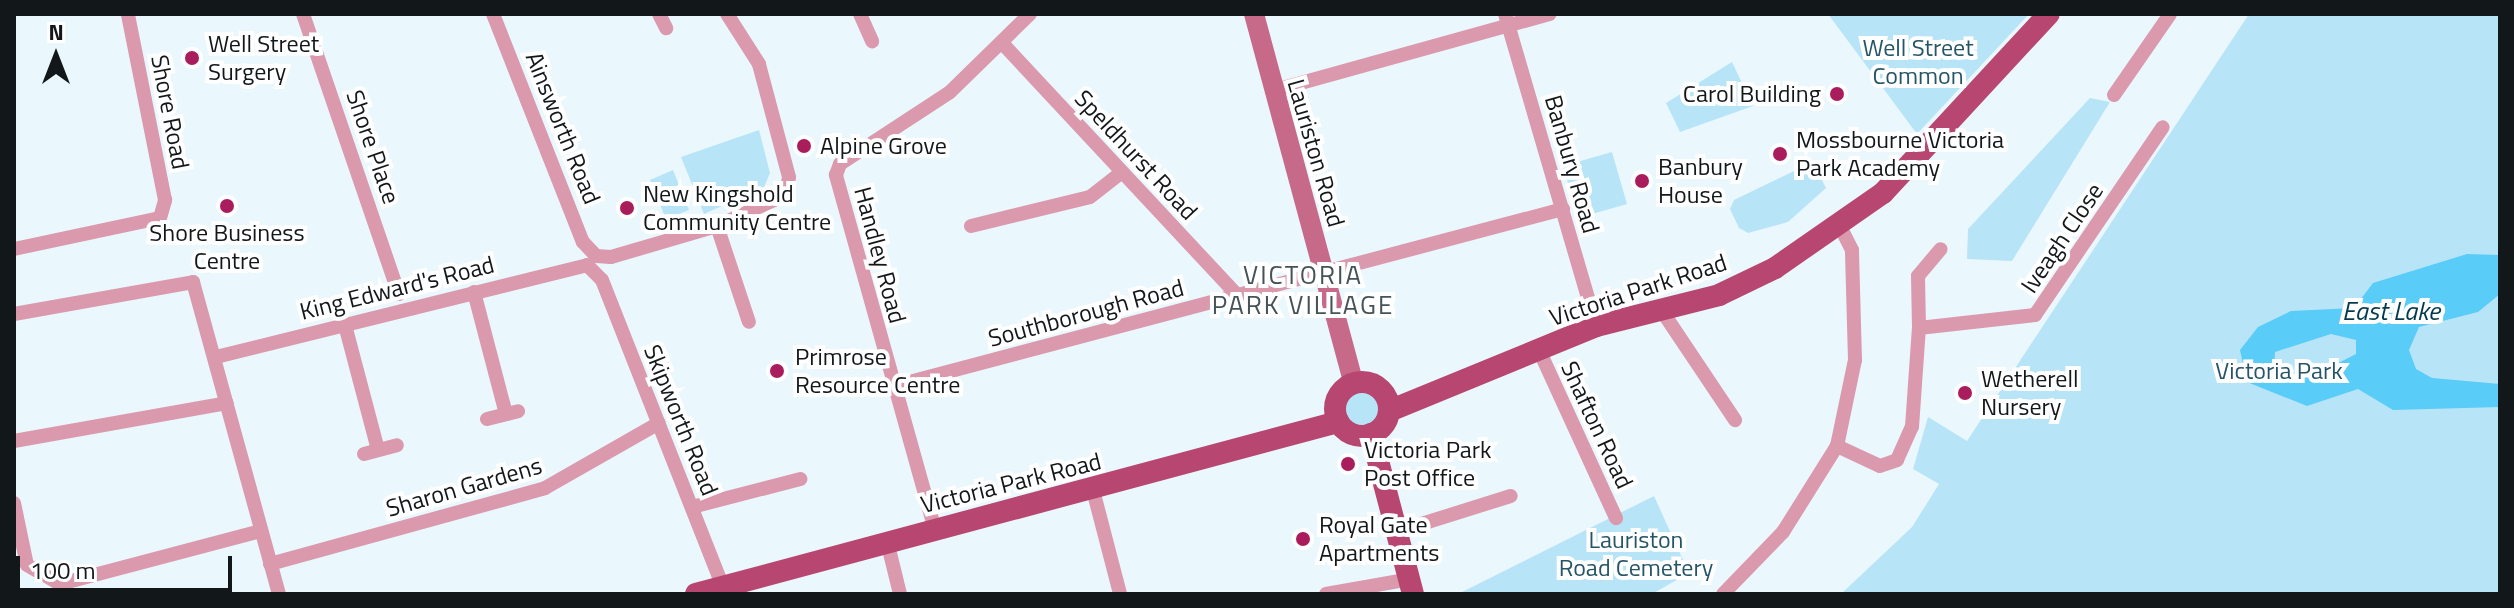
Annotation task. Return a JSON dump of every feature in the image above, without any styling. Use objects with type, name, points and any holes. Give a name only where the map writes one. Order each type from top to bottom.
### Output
[{"type":"main road","name":"Victoria Park Road","points":[[1389,411],[1596,326],[1748,282],[1840,226],[1883,193],[2049,14]]},
{"type":"main road","points":[[1354,384],[1381,389],[1389,411],[1371,434],[1353,434],[1338,422],[1338,397],[1354,384]]},
{"type":"main road","name":"Victoria Park Road","points":[[696,594],[724,590],[887,541],[1093,490],[1338,422]]},
{"type":"main road","points":[[1371,434],[1411,586]]},
{"type":"street","name":"Shore Road","points":[[14,249],[160,218],[165,200],[128,14]]},
{"type":"street","name":"Shore Place","points":[[303,14],[399,294]]},
{"type":"street","name":"Ainsworth Road","points":[[493,14],[593,261]]},
{"type":"street","name":"King Edward's Road","points":[[216,357],[593,261],[717,226],[785,195],[789,177],[759,64],[727,14]]},
{"type":"street","points":[[860,14],[872,41]]},
{"type":"street","points":[[1003,44],[1030,14]]},
{"type":"street","points":[[1272,91],[1506,20],[1550,14]]},
{"type":"street","points":[[2114,95],[2170,14]]},
{"type":"street","name":"Lauriston Road","points":[[1251,19],[1354,384]]},
{"type":"street","name":"Banbury Road","points":[[1506,20],[1596,326]]},
{"type":"street","name":"Speldhurst Road","points":[[1003,44],[1238,296]]},
{"type":"street","name":"Handley Road","points":[[935,530],[898,385],[870,317],[836,175],[840,164],[950,92],[1003,44]]},
{"type":"street","name":"Iveagh Close","points":[[1919,328],[2018,322],[2043,309],[2163,127]]},
{"type":"street","points":[[971,226],[1090,197],[1121,173]]},
{"type":"street","name":"Southborough Road","points":[[898,385],[1563,209]]},
{"type":"street","points":[[717,226],[749,322]]},
{"type":"street","points":[[1723,594],[1783,532],[1837,446],[1855,360],[1852,250],[1840,226]]},
{"type":"street","points":[[1837,446],[1880,466],[1902,454],[1918,383],[1918,276],[1941,249]]},
{"type":"street","name":"Skipworth Road","points":[[593,261],[724,590]]},
{"type":"street","points":[[14,314],[189,280],[216,357],[279,594]]},
{"type":"street","points":[[474,292],[512,412],[487,419]]},
{"type":"street","points":[[1660,308],[1735,420]]},
{"type":"street","points":[[345,325],[371,452],[397,445]]},
{"type":"street","name":"Shafton Road","points":[[1539,350],[1616,518]]},
{"type":"street","points":[[14,441],[227,403]]},
{"type":"street","name":"Sharon Gardens","points":[[270,564],[545,488],[659,423]]},
{"type":"street","points":[[692,507],[800,479]]},
{"type":"street","points":[[1093,490],[1120,594]]},
{"type":"street","points":[[1399,531],[1511,496]]},
{"type":"street","points":[[14,503],[27,565],[60,584],[261,531]]},
{"type":"street","points":[[887,541],[900,594]]},
{"type":"street","points":[[1326,594],[1411,586]]},
{"type":"green space","name":"Well Street Common","points":[[1828,14],[2029,14],[1917,134]]},
{"type":"green space","name":"Victoria Park","points":[[2249,14],[2500,14],[2500,594],[1841,594],[1912,527],[1939,484],[1913,469],[1928,417],[1967,441]]},
{"type":"green space","points":[[1732,62],[1753,106],[1680,132],[1666,103]]},
{"type":"green space","points":[[2090,98],[2110,102],[2012,261],[1967,259],[1968,229]]},
{"type":"green space","points":[[759,130],[770,173],[764,187],[704,214],[681,157]]},
{"type":"green space","points":[[1612,152],[1627,204],[1578,218],[1563,166]]},
{"type":"green space","points":[[1813,162],[1826,188],[1788,222],[1748,233],[1739,228],[1730,209],[1734,200]]},
{"type":"green space","points":[[673,170],[689,210],[666,219],[650,180]]},
{"type":"green space","points":[[1362,392],[1374,397],[1379,409],[1374,421],[1362,426],[1350,421],[1345,409],[1350,397]]},
{"type":"green space","name":"Lauriston Road Cemetery","points":[[1654,496],[1689,573],[1652,594],[1458,594]]},
{"type":"water","name":"East Lake","points":[[2467,254],[2500,255],[2500,294],[2478,312],[2419,327],[2409,350],[2416,369],[2432,378],[2500,384],[2500,407],[2393,410],[2358,389],[2307,406],[2247,382],[2240,350],[2258,327],[2291,311],[2354,308],[2373,283]],"holes":[[[2331,334],[2356,340],[2356,354],[2309,378],[2274,368],[2275,352]]]},
{"type":"place","name":"Well Street Surgery","points":[[192,58]]},
{"type":"place","name":"Carol Building","points":[[1837,94]]},
{"type":"place","name":"Alpine Grove","points":[[804,146]]},
{"type":"place","name":"Mossbourne Victoria Park Academy","points":[[1780,154]]},
{"type":"place","name":"Banbury House","points":[[1642,181]]},
{"type":"place","name":"Shore Business Centre","points":[[227,206]]},
{"type":"place","name":"New Kingshold Community Centre","points":[[627,208]]},
{"type":"place","name":"Primrose Resource Centre","points":[[777,371]]},
{"type":"place","name":"Wetherell Nursery","points":[[1965,393]]},
{"type":"place","name":"Victoria Park Post Office","points":[[1348,464]]},
{"type":"place","name":"Royal Gate Apartments","points":[[1303,539]]},
{"type":"district","name":"VICTORIA PARK VILLAGE","points":[[1303,290]]}]
